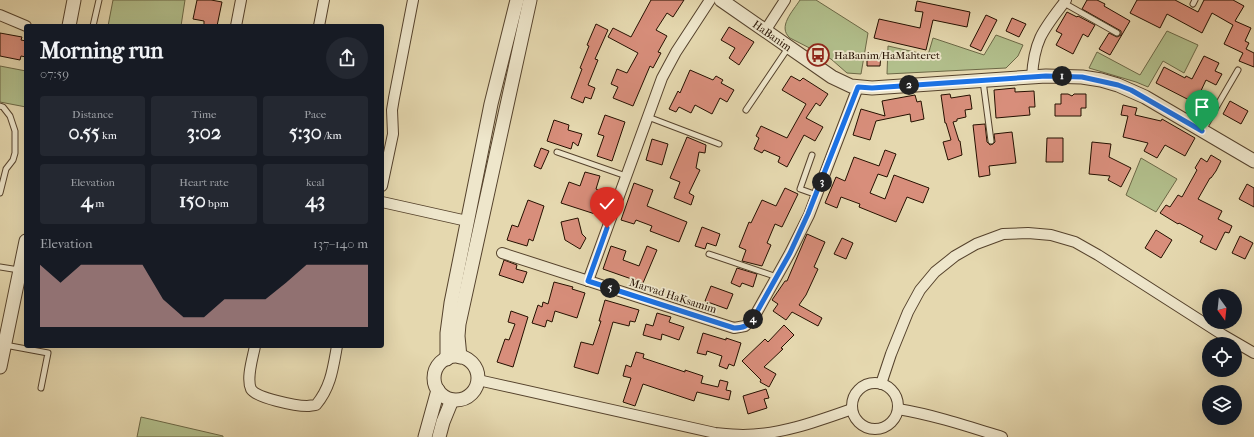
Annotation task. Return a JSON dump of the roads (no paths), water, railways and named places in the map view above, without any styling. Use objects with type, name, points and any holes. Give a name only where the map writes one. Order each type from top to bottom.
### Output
[{"type":"street","points":[[69,24],[74,0]]},
{"type":"street","points":[[236,24],[241,0]]},
{"type":"street","points":[[319,24],[324,0]]},
{"type":"street","points":[[384,177],[393,134],[392,110],[413,0]]},
{"type":"street","points":[[453,358],[448,319],[491,104],[517,0]]},
{"type":"street","points":[[453,358],[459,324],[530,0]]},
{"type":"street","points":[[502,253],[588,281],[668,66],[710,0]]},
{"type":"street","name":"HaBanim","points":[[721,0],[837,80],[851,86],[872,88],[1032,77],[1082,77],[1118,85],[1145,97],[1254,161]]},
{"type":"street","points":[[765,31],[785,0]]},
{"type":"street","points":[[1032,77],[1033,61],[1037,43],[1042,32],[1065,1]]},
{"type":"street","points":[[0,15],[24,25]]},
{"type":"street","name":"Marvad HaKsamim","points":[[588,281],[734,328],[745,326],[753,319],[800,233],[817,195],[858,87]]},
{"type":"street","points":[[384,202],[467,222]]},
{"type":"street","points":[[881,384],[908,312],[920,290],[935,272],[955,256],[976,244],[1003,234],[1028,233],[1051,235],[1075,242],[1254,353]]},
{"type":"street","points":[[0,367],[24,256]]},
{"type":"street","points":[[255,348],[249,375],[251,389],[257,394],[269,399],[307,406],[316,405],[327,389],[332,374],[337,348]]},
{"type":"street","points":[[453,358],[466,359],[472,363],[478,375],[478,380],[472,394],[465,398],[452,400],[442,395],[434,380],[438,366],[453,358]]},
{"type":"street","points":[[478,380],[722,434],[744,435],[770,432],[801,426],[852,409]]},
{"type":"street","points":[[876,383],[886,386],[893,392],[898,404],[898,409],[896,416],[890,423],[876,433],[857,421],[852,409],[852,403],[854,395],[860,389],[867,384],[876,383]]},
{"type":"street","points":[[425,437],[438,390]]},
{"type":"street","points":[[439,437],[452,400]]},
{"type":"street","points":[[898,409],[952,421],[1002,437]]},
{"type":"lane","points":[[93,24],[99,0]]},
{"type":"lane","points":[[1065,1],[1117,33]]},
{"type":"lane","points":[[746,110],[789,47]]},
{"type":"lane","points":[[1202,131],[1238,70]]},
{"type":"lane","points":[[983,80],[991,141]]},
{"type":"lane","points":[[0,106],[3,107],[10,116],[15,131],[15,153],[13,160],[6,169],[0,193]]},
{"type":"lane","points":[[648,117],[719,144]]},
{"type":"lane","points":[[557,152],[626,176]]},
{"type":"lane","points":[[812,155],[800,189],[817,195]]},
{"type":"lane","points":[[709,254],[777,277]]},
{"type":"lane","points":[[0,267],[22,267]]},
{"type":"lane","points":[[3,351],[48,353],[41,388]]},
{"type":"place","name":"HaBanim/HaMahteret","points":[[818,55]]}]
